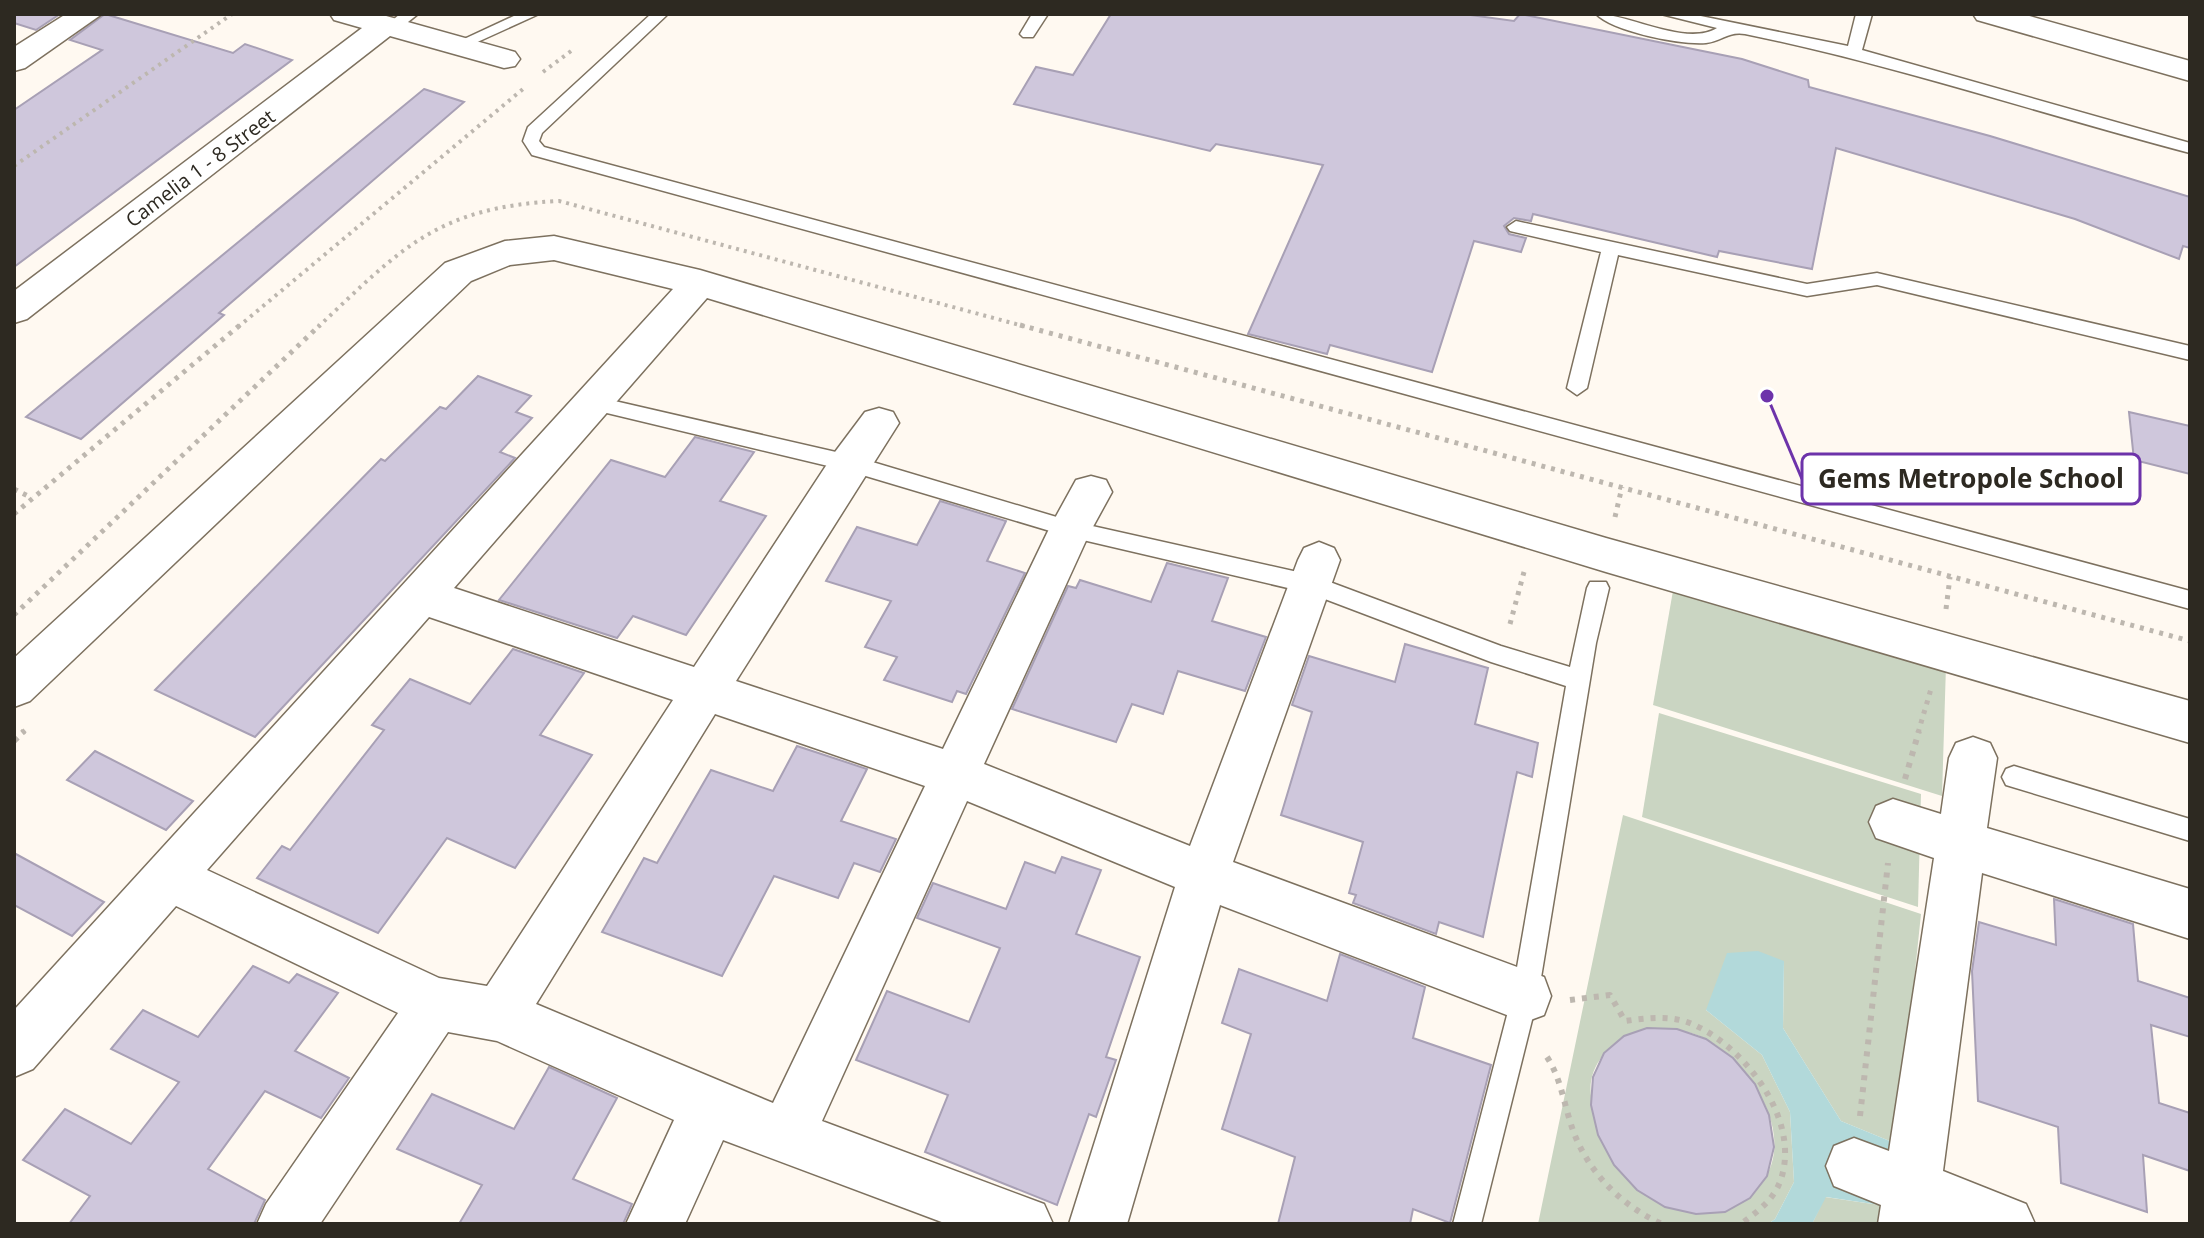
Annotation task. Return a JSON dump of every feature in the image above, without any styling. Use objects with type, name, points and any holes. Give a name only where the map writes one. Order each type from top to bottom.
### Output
[{"type":"street","points":[[14,61],[87,14]]},
{"type":"street","points":[[345,14],[396,22],[457,46],[504,59]]},
{"type":"street","points":[[1988,14],[2190,71]]},
{"type":"street","points":[[2093,14],[2190,42]]},
{"type":"street","name":"Camelia 1 - 8 Street","points":[[14,310],[396,22]]},
{"type":"street","points":[[14,687],[458,272],[505,253],[554,248],[700,283],[1606,555],[2190,722]]},
{"type":"street","points":[[14,1050],[700,283]]},
{"type":"street","points":[[499,1015],[849,463],[879,423]]},
{"type":"street","points":[[786,1136],[1080,510]]},
{"type":"street","points":[[1098,1224],[1204,875],[1315,572]]},
{"type":"street","points":[[421,596],[957,775],[1521,1007]]},
{"type":"street","points":[[1909,1206],[1960,843],[1994,768]]},
{"type":"street","points":[[1893,822],[2190,914]]},
{"type":"street","points":[[169,877],[436,1004],[499,1015],[709,1107],[1024,1224]]},
{"type":"street","points":[[286,1224],[436,1004]]},
{"type":"street","points":[[655,1224],[709,1107]]},
{"type":"street","points":[[1854,1166],[1909,1206],[2006,1224]]},
{"type":"lane","points":[[457,46],[531,14]]},
{"type":"lane","points":[[660,14],[534,131],[531,141],[538,151],[2190,600]]},
{"type":"lane","points":[[1028,34],[1040,14]]},
{"type":"lane","points":[[1604,14],[1618,22],[1697,38],[1717,36],[1731,26]]},
{"type":"lane","points":[[1669,14],[1854,52],[2190,148]]},
{"type":"lane","points":[[1854,52],[1864,14]]},
{"type":"lane","points":[[1516,227],[1807,290],[1832,287],[1852,279],[1877,279],[2190,353]]},
{"type":"lane","points":[[1577,388],[1611,249]]},
{"type":"lane","points":[[593,403],[849,463],[1080,510],[1315,572],[1499,655],[1579,680]]},
{"type":"lane","points":[[1467,1224],[1521,1007],[1598,588]]},
{"type":"lane","points":[[1994,768],[2190,830]]},
{"type":"path","points":[[14,166],[232,14]]},
{"type":"path","points":[[14,514],[543,72],[504,59]]},
{"type":"path","points":[[14,489],[32,498]]},
{"type":"path","points":[[1499,655],[1525,569]]},
{"type":"path","points":[[1854,1166],[1893,822],[1941,651],[1950,577]]},
{"type":"path","points":[[1662,1224],[1622,1200],[1595,1169],[1572,1129],[1558,1072],[1521,1007],[1610,995],[1625,1021],[1656,1017],[1691,1024],[1722,1039],[1749,1064],[1770,1096],[1782,1129],[1784,1164],[1774,1195],[1754,1218],[1741,1224]]},
{"type":"green space","points":[[1674,585],[1946,665],[1942,796],[1653,705]]},
{"type":"green space","points":[[1659,713],[1921,794],[1918,907],[1642,817]]},
{"type":"green space","points":[[1623,815],[1921,914],[1897,1144],[1841,1121],[1783,1028],[1784,961],[1706,1010],[1762,1055],[1790,1112],[1794,1182],[1775,1219],[1768,1224],[1538,1224]],"holes":[[[1647,1028],[1685,1031],[1706,1039],[1738,1064],[1752,1082],[1764,1102],[1774,1143],[1772,1163],[1762,1182],[1727,1194],[1688,1189],[1650,1172],[1618,1146],[1596,1115],[1591,1082],[1606,1052]]]},
{"type":"green space","points":[[1825,1197],[1893,1207],[1891,1224],[1812,1224]]},
{"type":"water","points":[[1758,951],[1784,961],[1783,1028],[1841,1121],[1897,1144],[1893,1207],[1826,1197],[1812,1224],[1768,1224],[1775,1219],[1794,1182],[1790,1112],[1762,1055],[1706,1010],[1727,953]]},
{"type":"building","points":[[14,14],[60,14],[36,30],[14,23]]},
{"type":"building","points":[[105,14],[233,53],[245,44],[292,60],[14,267],[14,110],[102,50],[70,40]]},
{"type":"building","points":[[1111,14],[1463,14],[1514,21],[1520,14],[1742,59],[1808,80],[1809,87],[1990,136],[2190,197],[2190,248],[2183,246],[2179,259],[2075,219],[1836,148],[1812,269],[1719,251],[1717,257],[1533,214],[1531,221],[1514,218],[1504,226],[1509,234],[1526,238],[1521,252],[1474,241],[1432,372],[1330,345],[1327,354],[1248,334],[1323,165],[1216,144],[1210,151],[1014,104],[1036,67],[1073,75]]},
{"type":"building","points":[[424,89],[464,102],[219,313],[224,315],[81,439],[26,417]]},
{"type":"building","points":[[478,376],[531,396],[516,412],[532,418],[500,452],[515,458],[255,737],[155,690],[381,459],[385,461],[440,407],[446,409]]},
{"type":"building","points":[[2129,412],[2190,426],[2190,474],[2134,460]]},
{"type":"building","points":[[695,437],[754,452],[720,501],[766,516],[686,635],[633,616],[617,638],[499,600],[611,460],[665,477]]},
{"type":"building","points":[[940,501],[1006,521],[987,561],[1025,573],[966,694],[957,691],[952,702],[884,680],[897,657],[865,647],[891,601],[826,581],[857,527],[917,545]]},
{"type":"building","points":[[1167,563],[1228,578],[1212,621],[1266,637],[1245,691],[1178,671],[1163,714],[1132,704],[1116,742],[1012,709],[1068,586],[1076,588],[1080,580],[1151,602]]},
{"type":"building","points":[[1405,644],[1488,668],[1475,724],[1538,743],[1532,777],[1517,772],[1483,937],[1439,922],[1436,934],[1353,903],[1356,895],[1349,893],[1363,842],[1281,815],[1312,712],[1292,705],[1309,656],[1395,682]]},
{"type":"building","points":[[513,649],[584,673],[540,735],[592,755],[515,868],[447,838],[378,933],[257,878],[282,846],[290,850],[384,730],[372,725],[410,679],[470,704]]},
{"type":"building","points":[[797,746],[867,769],[841,821],[896,839],[880,872],[854,863],[838,898],[774,876],[722,976],[602,932],[644,858],[657,863],[711,770],[773,791]]},
{"type":"building","points":[[95,751],[193,801],[166,830],[67,780]]},
{"type":"building","points":[[14,853],[104,902],[72,936],[14,905]]},
{"type":"building","points":[[1062,857],[1101,870],[1076,934],[1140,957],[1106,1057],[1116,1060],[1096,1117],[1089,1114],[1057,1205],[925,1152],[948,1095],[856,1060],[887,991],[969,1022],[1000,948],[917,918],[933,883],[1006,909],[1025,862],[1055,873]]},
{"type":"building","points":[[2054,899],[2133,924],[2138,981],[2190,998],[2190,1037],[2151,1025],[2159,1103],[2190,1113],[2190,1171],[2143,1155],[2147,1212],[2061,1183],[2058,1127],[1978,1101],[1972,971],[1979,922],[2056,945]]},
{"type":"building","points":[[1340,954],[1425,987],[1413,1038],[1491,1065],[1450,1223],[1413,1209],[1410,1224],[1278,1224],[1295,1157],[1222,1129],[1251,1034],[1222,1023],[1239,969],[1327,1001]]},
{"type":"building","points":[[253,966],[289,983],[297,974],[338,993],[295,1051],[349,1078],[321,1118],[265,1091],[208,1169],[265,1200],[254,1224],[69,1224],[90,1196],[23,1160],[65,1109],[131,1144],[179,1082],[111,1049],[143,1010],[198,1037]]},
{"type":"building","points":[[1647,1028],[1677,1029],[1706,1039],[1733,1058],[1755,1084],[1769,1115],[1774,1147],[1767,1176],[1750,1198],[1725,1212],[1696,1214],[1665,1207],[1637,1190],[1614,1165],[1598,1135],[1591,1105],[1593,1077],[1604,1053],[1624,1036]]},
{"type":"building","points":[[549,1067],[617,1098],[573,1179],[632,1204],[623,1224],[459,1224],[482,1185],[397,1149],[432,1094],[514,1129]]},
{"type":"place","name":"Gems Metropole School","points":[[1767,396]]}]
